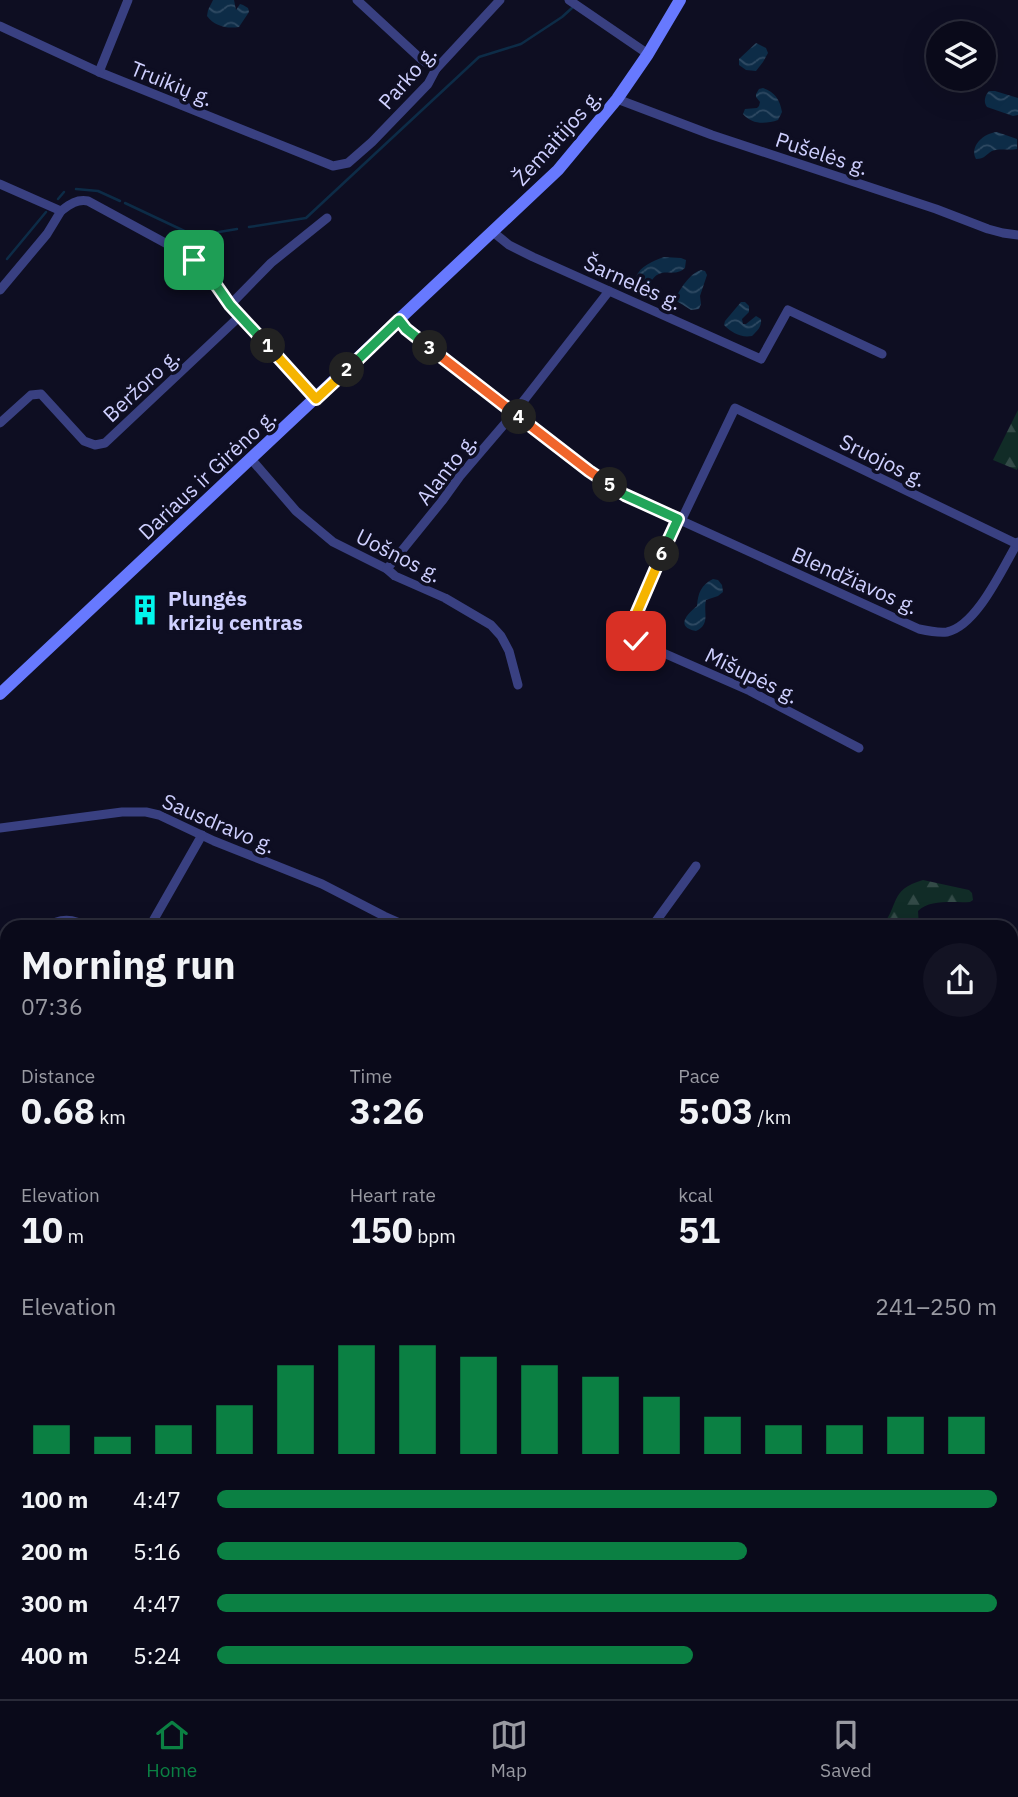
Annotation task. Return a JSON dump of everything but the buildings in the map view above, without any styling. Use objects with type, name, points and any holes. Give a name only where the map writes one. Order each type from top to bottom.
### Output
[{"type":"main road","name":"Žemaitijos g.","points":[[441,281],[558,170],[617,99],[649,54],[680,0]]},
{"type":"main road","name":"Dariaus ir Girėno g.","points":[[0,694],[441,281]]},
{"type":"street","points":[[99,72],[128,0]]},
{"type":"street","points":[[357,0],[422,60],[436,69]]},
{"type":"street","name":"Parko g.","points":[[333,166],[348,163],[372,142],[428,84],[436,69],[500,0]]},
{"type":"street","points":[[569,0],[649,54]]},
{"type":"street","name":"Truikių g.","points":[[0,26],[99,72],[333,166]]},
{"type":"street","name":"Pušelės g.","points":[[617,99],[712,135],[988,229],[1018,235]]},
{"type":"street","points":[[0,184],[61,211]]},
{"type":"street","points":[[0,290],[47,234],[61,211],[77,201],[88,201],[194,260],[207,272],[230,305],[316,399]]},
{"type":"street","points":[[230,305],[271,263],[327,218]]},
{"type":"street","name":"Šarnelės g.","points":[[493,232],[509,245],[533,257],[761,359],[788,310],[882,354]]},
{"type":"street","name":"Alanto g.","points":[[387,569],[609,291]]},
{"type":"street","name":"Beržoro g.","points":[[0,423],[31,394],[41,394],[84,441],[95,446],[105,443],[240,316]]},
{"type":"street","name":"Blendžiavos g.","points":[[399,320],[414,336],[589,471],[625,495],[906,623],[934,632],[948,632],[968,620],[977,610],[1017,543]]},
{"type":"street","name":"Sruojos g.","points":[[679,520],[735,408],[1017,543]]},
{"type":"street","name":"Uošnos g.","points":[[251,459],[296,511],[333,542],[387,569],[395,576],[445,598],[491,625],[509,651],[518,685]]},
{"type":"street","name":"Mišupės g.","points":[[679,520],[633,621],[631,634],[636,641],[750,691],[859,748]]},
{"type":"street","name":"Sausdravo g.","points":[[0,828],[122,812],[146,812],[169,818],[202,835],[322,884],[395,920]]},
{"type":"street","points":[[154,920],[202,835]]},
{"type":"street","points":[[657,920],[696,866]]},
{"type":"green space","points":[[1018,410],[1018,467],[1017,470],[993,460]]},
{"type":"green space","points":[[923,880],[969,890],[973,900],[935,903],[923,907],[918,911],[919,920],[886,920],[899,894]]},
{"type":"water","points":[[213,0],[234,0],[236,10],[240,4],[248,8],[249,12],[239,27],[221,26],[207,16]]},
{"type":"water","points":[[756,43],[766,48],[768,53],[756,71],[746,70],[739,65],[739,59]]},
{"type":"water","points":[[763,88],[774,94],[778,100],[782,112],[778,120],[759,123],[743,114],[745,109],[759,106],[756,94]]},
{"type":"water","points":[[995,91],[1018,98],[1018,115],[1013,116],[987,107],[986,94]]},
{"type":"water","points":[[997,132],[1017,139],[1017,149],[995,150],[976,159],[974,149],[979,141]]},
{"type":"water","points":[[664,257],[686,260],[685,268],[678,272],[660,273],[649,284],[638,282],[636,277],[644,267]]},
{"type":"water","points":[[701,270],[707,275],[700,296],[701,304],[699,309],[691,310],[675,300],[689,278]]},
{"type":"water","points":[[741,302],[749,306],[749,312],[742,319],[743,324],[756,316],[761,319],[760,327],[752,336],[737,334],[724,325]]},
{"type":"water","points":[[713,579],[722,585],[723,592],[706,600],[706,618],[701,628],[696,631],[686,627],[685,620],[697,606],[699,593]]},
{"type":"waterway","points":[[249,227],[306,218],[479,57],[521,44],[572,8]]},
{"type":"waterway","points":[[76,189],[98,191],[120,201]]},
{"type":"waterway","points":[[58,199],[64,192]]},
{"type":"waterway","points":[[125,203],[195,236],[237,229]]},
{"type":"waterway","points":[[7,259],[46,212]]},
{"type":"place","name":"Plungės krizių centras","points":[[145,610]]},
{"type":"route","points":[[194,260],[207,272],[230,305],[316,399],[399,320],[414,336],[589,471],[625,495],[678,519],[631,626],[631,634],[636,641]]}]
